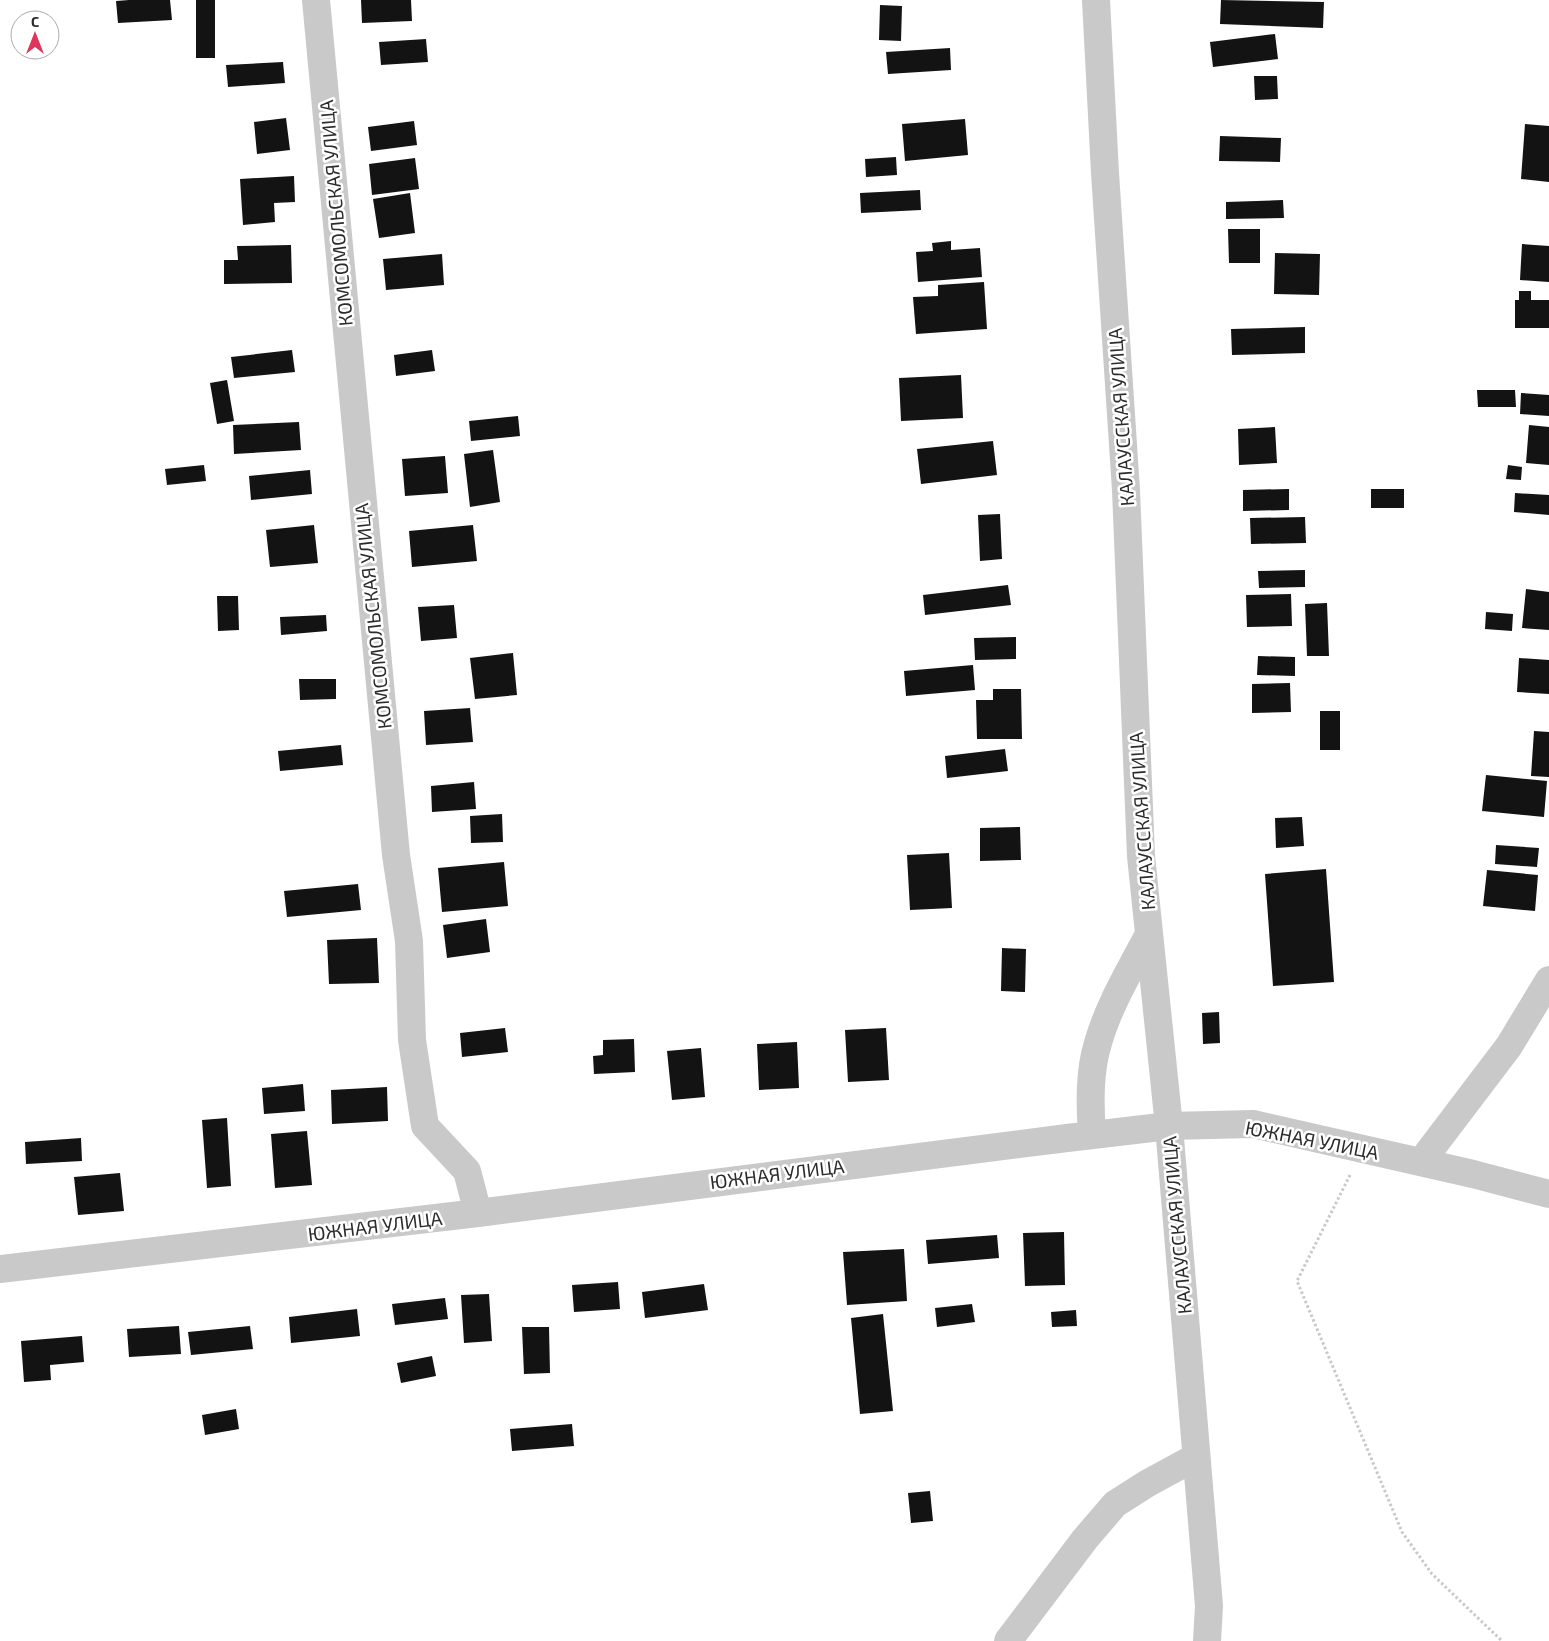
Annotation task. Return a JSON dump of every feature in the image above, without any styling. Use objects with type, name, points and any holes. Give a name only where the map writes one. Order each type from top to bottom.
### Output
[{"type":"street","name":"КОМСОМОЛЬСКАЯ УЛИЦА","points":[[316,0],[396,845],[409,941],[412,1040],[425,1126],[467,1172],[478,1214]]},
{"type":"street","name":"КАЛАУССКАЯ УЛИЦА","points":[[1096,0],[1105,173],[1126,490],[1141,856],[1170,1126],[1209,1606],[1207,1641]]},
{"type":"street","points":[[1092,1135],[1090,1093],[1097,1043],[1114,1000],[1149,934]]},
{"type":"street","points":[[1421,1162],[1509,1046],[1549,980]]},
{"type":"street","name":"ЮЖНАЯ УЛИЦА","points":[[0,1269],[478,1214],[1170,1126],[1253,1124],[1473,1174],[1549,1194]]},
{"type":"street","points":[[1008,1641],[1079,1546],[1115,1504],[1148,1483],[1196,1457]]},
{"type":"path","points":[[1363,1150],[1297,1280],[1402,1532],[1432,1574],[1502,1641]]},
{"type":"building","points":[[170,0],[172,20],[118,23],[116,1]]},
{"type":"building","points":[[196,0],[215,0],[215,58],[196,58]]},
{"type":"building","points":[[361,0],[411,0],[412,21],[362,23]]},
{"type":"building","points":[[1221,0],[1324,2],[1323,28],[1220,24]]},
{"type":"building","points":[[880,5],[902,6],[901,41],[879,40]]},
{"type":"building","points":[[1275,34],[1278,59],[1213,67],[1210,42]]},
{"type":"building","points":[[426,39],[428,62],[381,65],[379,42]]},
{"type":"building","points":[[950,48],[951,70],[888,74],[886,52]]},
{"type":"building","points":[[283,62],[285,83],[228,87],[226,65]]},
{"type":"building","points":[[1254,76],[1277,76],[1278,99],[1255,100]]},
{"type":"building","points":[[286,118],[290,150],[257,154],[254,122]]},
{"type":"building","points":[[965,119],[968,155],[905,161],[902,124]]},
{"type":"building","points":[[414,121],[417,145],[371,151],[368,127]]},
{"type":"building","points":[[1525,124],[1549,126],[1549,182],[1521,179]]},
{"type":"building","points":[[1220,136],[1281,138],[1280,162],[1219,161]]},
{"type":"building","points":[[896,157],[897,175],[866,177],[865,159]]},
{"type":"building","points":[[415,158],[419,189],[372,195],[369,164]]},
{"type":"building","points":[[294,176],[295,202],[274,203],[275,222],[243,225],[240,179]]},
{"type":"building","points":[[920,190],[921,210],[861,213],[860,193]]},
{"type":"building","points":[[410,193],[415,233],[379,238],[373,199]]},
{"type":"building","points":[[1283,200],[1284,218],[1226,219],[1226,202]]},
{"type":"building","points":[[1228,229],[1260,229],[1260,263],[1229,263]]},
{"type":"building","points":[[951,241],[951,250],[980,248],[982,277],[918,282],[916,252],[933,251],[932,243]]},
{"type":"building","points":[[1522,244],[1549,246],[1549,282],[1520,280]]},
{"type":"building","points":[[291,245],[292,283],[224,284],[224,260],[238,260],[237,246]]},
{"type":"building","points":[[1275,253],[1320,254],[1319,295],[1274,294]]},
{"type":"building","points":[[442,254],[444,285],[386,290],[383,259]]},
{"type":"building","points":[[984,282],[987,329],[916,334],[913,297],[938,296],[938,285]]},
{"type":"building","points":[[1519,291],[1531,291],[1531,300],[1549,300],[1549,328],[1515,328],[1515,300],[1519,300]]},
{"type":"building","points":[[1305,327],[1305,353],[1232,355],[1231,329]]},
{"type":"building","points":[[292,350],[295,372],[234,378],[231,357]]},
{"type":"building","points":[[432,350],[435,371],[396,376],[394,355]]},
{"type":"building","points":[[961,375],[963,418],[901,421],[899,378]]},
{"type":"building","points":[[227,380],[234,421],[217,424],[210,383]]},
{"type":"building","points":[[1477,390],[1515,390],[1516,407],[1478,407]]},
{"type":"building","points":[[1521,393],[1549,395],[1549,416],[1520,414]]},
{"type":"building","points":[[518,416],[520,436],[471,441],[469,421]]},
{"type":"building","points":[[299,422],[301,450],[234,454],[233,425]]},
{"type":"building","points":[[1529,425],[1549,427],[1549,465],[1526,463]]},
{"type":"building","points":[[1275,427],[1277,463],[1239,465],[1238,429]]},
{"type":"building","points":[[993,441],[997,475],[921,484],[917,449]]},
{"type":"building","points":[[493,450],[500,502],[470,507],[464,454]]},
{"type":"building","points":[[445,456],[448,493],[405,496],[402,459]]},
{"type":"building","points":[[204,465],[206,481],[167,485],[165,469]]},
{"type":"building","points":[[1508,465],[1522,467],[1521,480],[1506,479]]},
{"type":"building","points":[[310,470],[312,494],[251,500],[249,476]]},
{"type":"building","points":[[1289,489],[1289,510],[1243,511],[1243,490]]},
{"type":"building","points":[[1371,489],[1404,489],[1404,508],[1371,508]]},
{"type":"building","points":[[1515,493],[1549,495],[1549,515],[1514,512]]},
{"type":"building","points":[[1000,514],[1002,559],[980,561],[978,515]]},
{"type":"building","points":[[1305,517],[1306,543],[1251,544],[1250,518]]},
{"type":"building","points":[[314,525],[318,563],[270,567],[266,530]]},
{"type":"building","points":[[473,525],[477,561],[412,567],[409,531]]},
{"type":"building","points":[[1305,570],[1305,587],[1259,588],[1258,571]]},
{"type":"building","points":[[1008,585],[1011,605],[925,615],[923,595]]},
{"type":"building","points":[[1526,589],[1549,592],[1549,630],[1522,628]]},
{"type":"building","points":[[1291,594],[1292,626],[1247,627],[1246,595]]},
{"type":"building","points":[[217,596],[238,596],[239,630],[218,631]]},
{"type":"building","points":[[1327,603],[1329,656],[1307,656],[1305,604]]},
{"type":"building","points":[[454,605],[457,638],[421,641],[418,607]]},
{"type":"building","points":[[1486,612],[1513,614],[1512,631],[1485,629]]},
{"type":"building","points":[[326,615],[327,631],[281,635],[280,617]]},
{"type":"building","points":[[1016,637],[1016,659],[975,660],[974,638]]},
{"type":"building","points":[[513,653],[517,695],[475,699],[470,658]]},
{"type":"building","points":[[1258,656],[1295,657],[1295,676],[1257,675]]},
{"type":"building","points":[[1519,658],[1549,660],[1549,694],[1517,692]]},
{"type":"building","points":[[973,665],[975,690],[906,696],[904,671]]},
{"type":"building","points":[[299,679],[336,679],[336,699],[300,700]]},
{"type":"building","points":[[1290,683],[1291,712],[1252,713],[1252,684]]},
{"type":"building","points":[[993,689],[1021,689],[1022,739],[977,739],[976,700],[993,700]]},
{"type":"building","points":[[470,708],[473,742],[426,745],[424,711]]},
{"type":"building","points":[[1320,711],[1340,711],[1340,750],[1320,750]]},
{"type":"building","points":[[1534,731],[1549,732],[1549,777],[1531,776]]},
{"type":"building","points":[[341,745],[343,765],[280,771],[278,751]]},
{"type":"building","points":[[1005,749],[1008,771],[947,778],[945,756]]},
{"type":"building","points":[[1486,775],[1547,781],[1544,817],[1482,811]]},
{"type":"building","points":[[474,782],[476,809],[432,812],[431,786]]},
{"type":"building","points":[[502,814],[503,842],[471,843],[470,816]]},
{"type":"building","points":[[1302,817],[1304,846],[1276,848],[1275,818]]},
{"type":"building","points":[[1020,827],[1021,860],[980,861],[980,828]]},
{"type":"building","points":[[1496,845],[1539,848],[1537,867],[1495,864]]},
{"type":"building","points":[[949,853],[952,908],[910,910],[907,855]]},
{"type":"building","points":[[504,862],[508,906],[442,912],[438,868]]},
{"type":"building","points":[[1326,869],[1334,982],[1273,986],[1265,874]]},
{"type":"building","points":[[1487,870],[1538,875],[1535,911],[1483,906]]},
{"type":"building","points":[[358,884],[361,910],[287,917],[284,891]]},
{"type":"building","points":[[486,919],[490,952],[447,958],[443,925]]},
{"type":"building","points":[[377,938],[379,983],[329,984],[327,940]]},
{"type":"building","points":[[1002,948],[1026,949],[1025,992],[1001,991]]},
{"type":"building","points":[[1219,1012],[1220,1043],[1203,1044],[1202,1013]]},
{"type":"building","points":[[505,1028],[508,1052],[462,1057],[460,1033]]},
{"type":"building","points":[[886,1028],[889,1080],[848,1082],[845,1030]]},
{"type":"building","points":[[634,1039],[635,1072],[594,1074],[593,1056],[603,1055],[603,1040]]},
{"type":"building","points":[[797,1042],[799,1088],[759,1090],[757,1044]]},
{"type":"building","points":[[701,1048],[705,1097],[672,1100],[667,1051]]},
{"type":"building","points":[[303,1084],[305,1111],[264,1114],[262,1088]]},
{"type":"building","points":[[387,1087],[388,1121],[332,1124],[331,1090]]},
{"type":"building","points":[[227,1118],[231,1186],[207,1188],[202,1120]]},
{"type":"building","points":[[307,1131],[312,1185],[275,1188],[271,1134]]},
{"type":"building","points":[[81,1138],[82,1161],[26,1164],[25,1142]]},
{"type":"building","points":[[120,1173],[124,1211],[78,1215],[74,1177]]},
{"type":"building","points":[[1064,1232],[1065,1285],[1025,1286],[1023,1233]]},
{"type":"building","points":[[997,1235],[999,1258],[928,1264],[926,1240]]},
{"type":"building","points":[[904,1249],[907,1301],[847,1305],[843,1252]]},
{"type":"building","points":[[618,1282],[620,1309],[574,1312],[572,1285]]},
{"type":"building","points":[[704,1284],[708,1310],[645,1318],[642,1292]]},
{"type":"building","points":[[489,1294],[492,1341],[464,1343],[461,1295]]},
{"type":"building","points":[[445,1298],[448,1319],[395,1325],[392,1304]]},
{"type":"building","points":[[972,1304],[975,1322],[937,1327],[935,1308]]},
{"type":"building","points":[[357,1309],[360,1336],[291,1343],[289,1317]]},
{"type":"building","points":[[1076,1310],[1077,1326],[1052,1327],[1051,1312]]},
{"type":"building","points":[[883,1314],[893,1411],[860,1414],[851,1318]]},
{"type":"building","points":[[179,1326],[181,1354],[129,1357],[127,1329]]},
{"type":"building","points":[[250,1326],[253,1349],[191,1355],[188,1332]]},
{"type":"building","points":[[522,1327],[549,1327],[550,1373],[524,1374]]},
{"type":"building","points":[[82,1336],[84,1362],[50,1365],[51,1380],[24,1382],[21,1341]]},
{"type":"building","points":[[432,1356],[436,1376],[401,1383],[397,1363]]},
{"type":"building","points":[[236,1409],[239,1429],[205,1435],[202,1415]]},
{"type":"building","points":[[572,1424],[574,1446],[512,1451],[510,1429]]},
{"type":"building","points":[[930,1491],[933,1521],[911,1523],[908,1493]]}]
